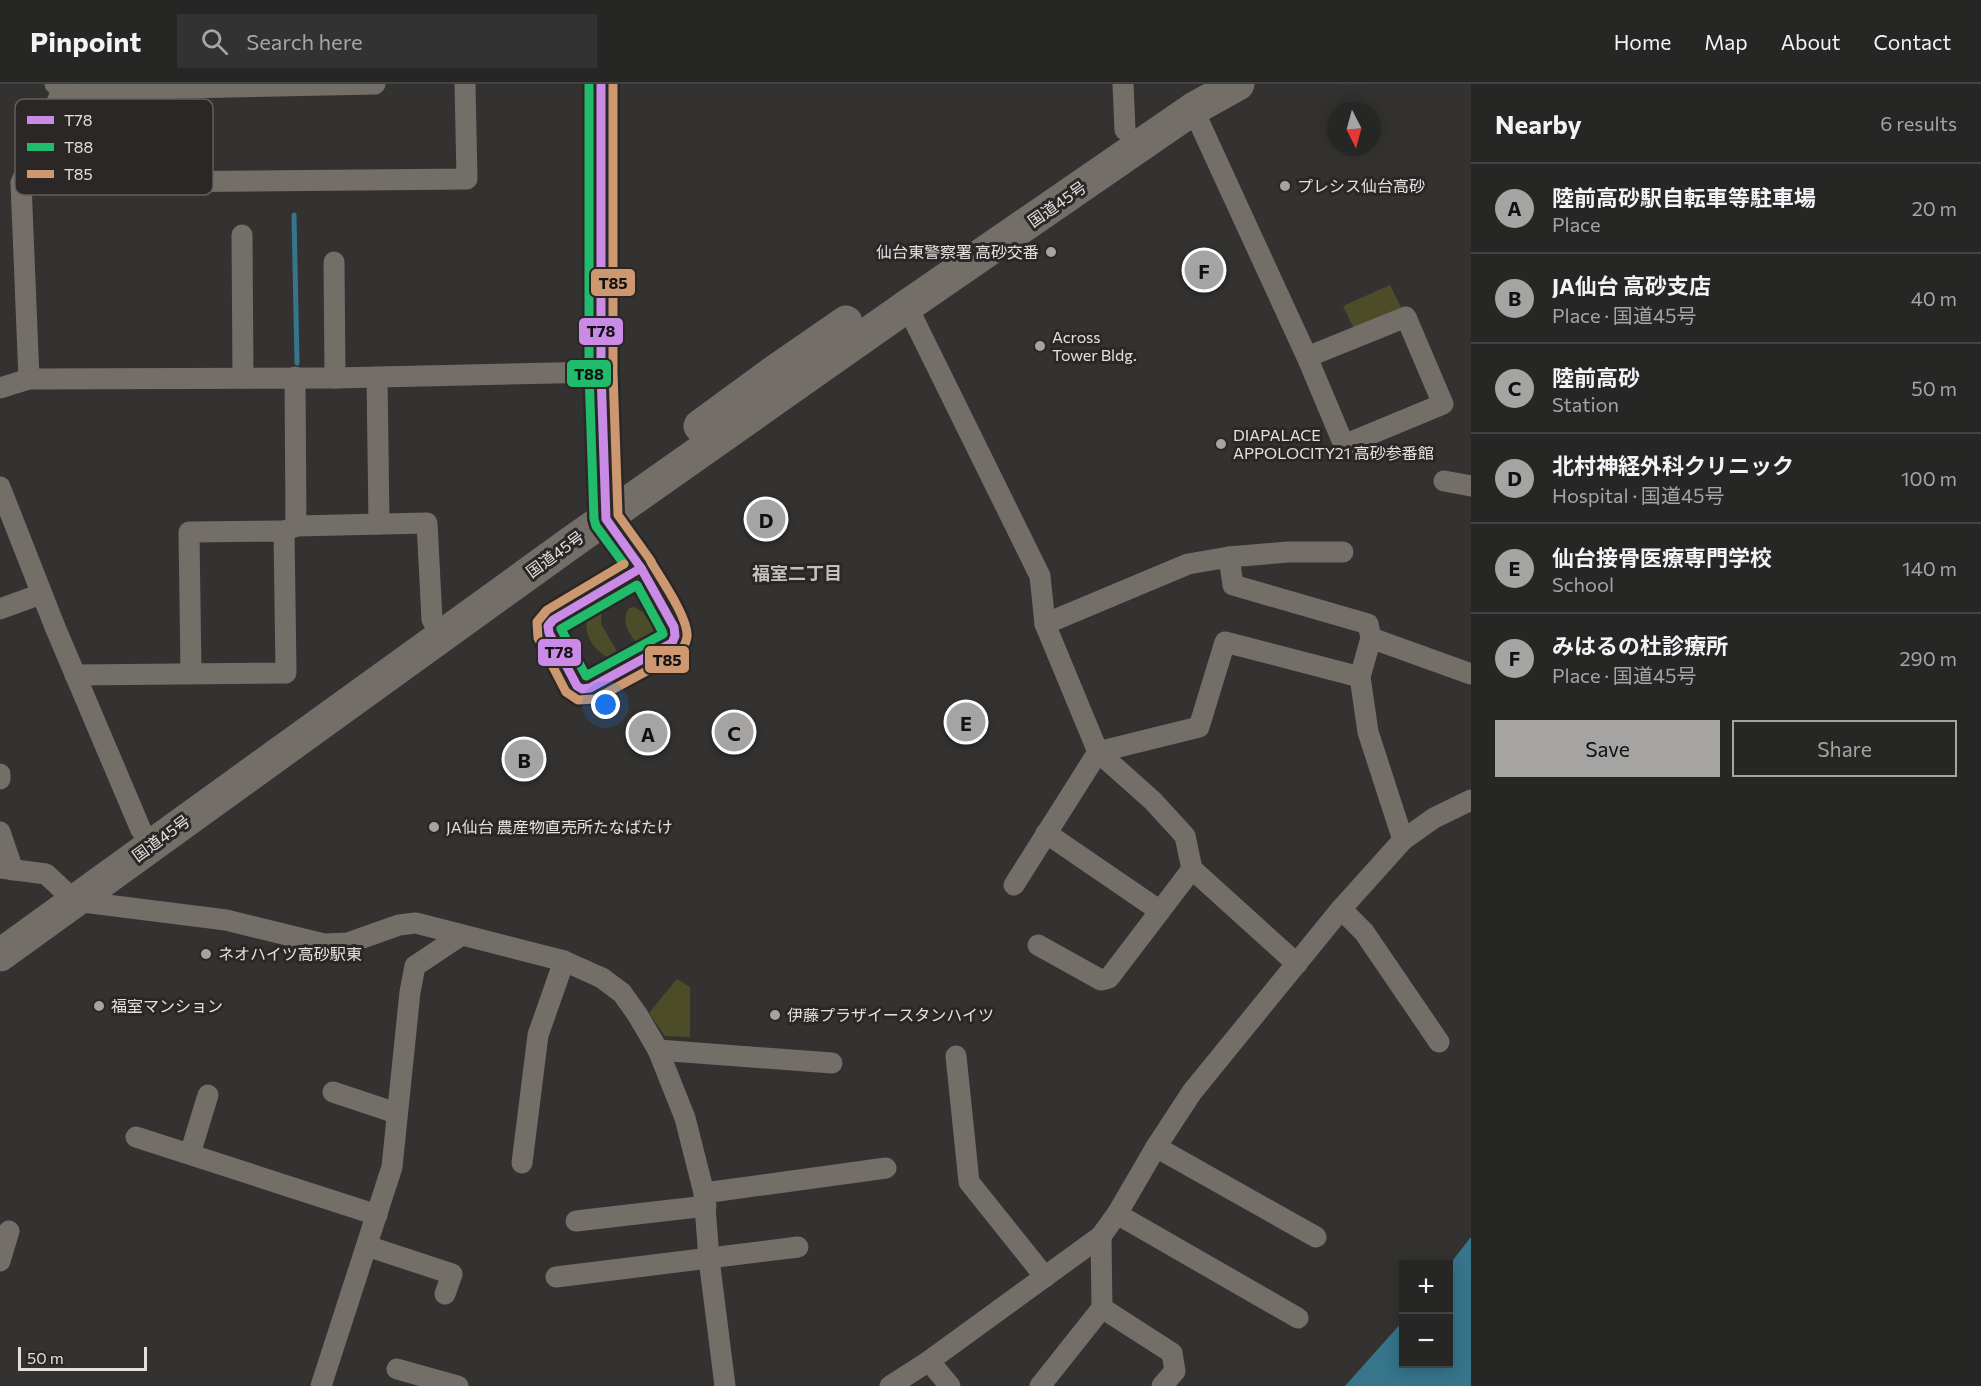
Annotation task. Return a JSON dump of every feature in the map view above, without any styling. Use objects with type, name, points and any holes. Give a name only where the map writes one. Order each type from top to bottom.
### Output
[{"type":"highway","name":"国道45号","points":[[0,931],[68,894],[605,507],[778,369],[1125,130],[1195,97],[1238,84]]},
{"type":"highway","name":"国道45号","points":[[0,955],[141,830],[432,620],[907,306],[1195,97]]},
{"type":"street","points":[[55,99],[61,85],[80,90],[182,86],[375,84]]},
{"type":"street","points":[[213,181],[467,179],[465,84]]},
{"type":"street","points":[[601,84],[601,372],[605,507],[641,568],[674,627],[675,636],[672,643],[590,688],[582,689],[577,686],[571,675],[549,633],[548,626],[553,620],[641,568]]},
{"type":"street","points":[[1123,84],[1125,130]]},
{"type":"street","points":[[1195,97],[1344,445],[1443,404],[1406,317],[1307,357]]},
{"type":"street","points":[[21,195],[29,379]]},
{"type":"street","points":[[242,235],[243,378]]},
{"type":"street","points":[[334,262],[335,378]]},
{"type":"street","points":[[907,306],[1040,576],[1045,624],[1098,752],[1153,801],[1185,836],[1192,869],[1296,964]]},
{"type":"street","points":[[0,388],[29,379],[335,378],[601,372]]},
{"type":"street","points":[[75,675],[286,673],[295,377]]},
{"type":"street","points":[[377,377],[379,524]]},
{"type":"street","points":[[1444,481],[1471,486]]},
{"type":"street","points":[[1,494],[141,830]]},
{"type":"street","points":[[191,674],[189,532],[427,523],[432,620]]},
{"type":"street","points":[[1045,624],[1188,564],[1228,557],[1288,552],[1343,552]]},
{"type":"street","points":[[1228,557],[1233,585],[1368,624],[1371,638],[1360,677],[1368,732],[1403,840]]},
{"type":"street","points":[[0,609],[41,594]]},
{"type":"street","points":[[1371,638],[1471,674]]},
{"type":"street","points":[[1014,885],[1098,752],[1199,727],[1224,642],[1360,677]]},
{"type":"street","points":[[890,1386],[1101,1236],[1192,1092],[1341,909],[1403,840],[1434,818],[1471,800]]},
{"type":"street","points":[[0,832],[7,869],[46,874],[68,894],[226,920],[324,944],[348,943],[399,925],[416,923],[564,961],[602,978],[622,993],[658,1050],[685,1118],[705,1200],[725,1386]]},
{"type":"street","points":[[1046,833],[1161,910]]},
{"type":"street","points":[[1038,945],[1101,980],[1109,978],[1192,869]]},
{"type":"street","points":[[1341,909],[1364,932],[1439,1042]]},
{"type":"street","points":[[321,1386],[392,1167],[396,1113],[415,966],[460,936]]},
{"type":"street","points":[[522,1163],[538,1035],[564,961]]},
{"type":"street","points":[[658,1050],[832,1063]]},
{"type":"street","points":[[956,1056],[969,1182],[1045,1277]]},
{"type":"street","points":[[333,1092],[396,1113]]},
{"type":"street","points":[[190,1154],[208,1095]]},
{"type":"street","points":[[136,1137],[376,1215]]},
{"type":"street","points":[[1156,1147],[1316,1237]]},
{"type":"street","points":[[576,1221],[886,1168]]},
{"type":"street","points":[[1117,1214],[1298,1318]]},
{"type":"street","points":[[0,1261],[9,1231]]},
{"type":"street","points":[[1040,1386],[1102,1308],[1101,1236]]},
{"type":"street","points":[[367,1246],[452,1274],[445,1294]]},
{"type":"street","points":[[556,1277],[798,1247]]},
{"type":"street","points":[[1102,1308],[1172,1353],[1175,1371],[1162,1386]]},
{"type":"street","points":[[929,1360],[950,1386]]},
{"type":"street","points":[[397,1369],[458,1386]]},
{"type":"green space","points":[[1390,285],[1403,311],[1355,331],[1343,306]]},
{"type":"green space","points":[[598,606],[602,608],[601,624],[622,660],[604,655],[590,640],[587,622],[590,613]]},
{"type":"green space","points":[[634,607],[643,612],[656,632],[653,643],[650,645],[640,646],[627,628],[626,613],[629,608]]},
{"type":"green space","points":[[677,979],[690,987],[690,1037],[665,1036],[649,1013]]},
{"type":"water","points":[[1471,1237],[1471,1386],[1345,1386],[1399,1325],[1399,1368],[1453,1368],[1453,1260]]},
{"type":"waterway","points":[[294,215],[297,363]]},
{"type":"transit line","name":"T88","points":[[589,84],[589,372],[594,519],[596,526],[624,564]]},
{"type":"transit line","name":"T78","points":[[601,84],[601,372],[606,519],[641,568]]},
{"type":"transit line","name":"T85","points":[[613,84],[613,372],[618,515],[651,561]]},
{"type":"transit line","name":"T85","points":[[624,564],[547,610],[537,622],[538,638],[566,692],[578,700],[595,699],[678,654],[684,646],[687,637],[684,620],[651,562]]},
{"type":"transit line","name":"T78","points":[[641,568],[674,627],[675,636],[672,643],[590,688],[582,689],[577,686],[549,633],[548,626],[553,620],[641,568]]},
{"type":"transit line","name":"T88","points":[[637,585],[663,634],[586,676],[561,629],[637,585]]},
{"type":"place","name":"プレシス仙台高砂","points":[[1285,186]]},
{"type":"place","name":"仙台東警察署 高砂交番","points":[[1051,252]]},
{"type":"place","name":"みはるの杜診療所","points":[[1204,270]]},
{"type":"place","name":"Across Tower Bldg.","points":[[1040,346]]},
{"type":"place","name":"DIAPALACE APPOLOCITY21 高砂参番館","points":[[1221,444]]},
{"type":"place","name":"北村神経外科クリニック","points":[[766,519]]},
{"type":"place","name":"仙台接骨医療専門学校","points":[[966,722]]},
{"type":"place","name":"陸前高砂","points":[[734,732]]},
{"type":"place","name":"陸前高砂駅自転車等駐車場","points":[[648,733]]},
{"type":"place","name":"JA仙台 高砂支店","points":[[524,759]]},
{"type":"place","name":"JA仙台 農産物直売所たなばたけ","points":[[434,827]]},
{"type":"place","name":"ネオハイツ高砂駅東","points":[[206,954]]},
{"type":"place","name":"福室マンション","points":[[99,1006]]},
{"type":"place","name":"伊藤プラザイースタンハイツ","points":[[775,1015]]},
{"type":"district","name":"福室二丁目","points":[[797,574]]}]
